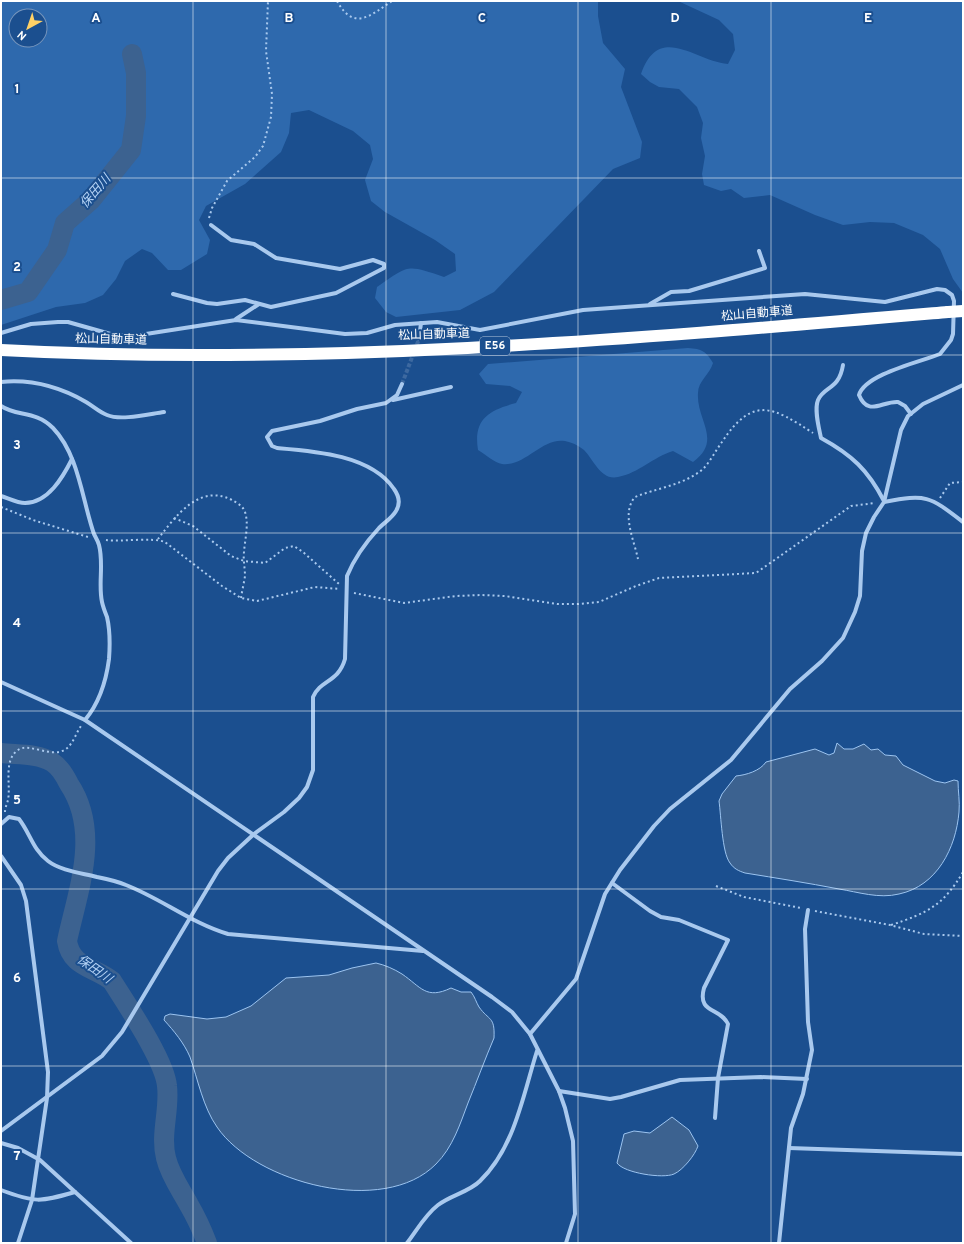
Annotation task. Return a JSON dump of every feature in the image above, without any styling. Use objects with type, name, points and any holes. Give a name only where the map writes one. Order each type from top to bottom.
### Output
[{"type":"highway","name":"松山自動車道","points":[[1,350],[173,355],[441,349],[567,343],[963,311]]},
{"type":"street","points":[[173,294],[207,303],[217,304],[245,300],[271,307],[336,293],[378,273],[384,268],[384,264],[373,260],[340,269],[276,258],[254,244],[231,240],[211,225]]},
{"type":"street","points":[[648,306],[671,292],[689,291],[765,268],[759,251]]},
{"type":"street","points":[[1,333],[31,324],[68,322],[114,335],[133,336],[236,320],[357,335],[395,325],[437,322],[480,330],[490,330],[583,310],[805,294],[885,302],[929,290],[945,290],[952,295],[954,301],[953,334],[946,348],[940,354],[884,374],[870,382],[861,390],[859,395],[866,405],[872,408],[898,402],[905,406],[911,414]]},
{"type":"street","points":[[236,320],[259,304]]},
{"type":"street","points":[[419,339],[421,323]]},
{"type":"street","points":[[843,365],[836,384],[818,400],[821,438],[840,448],[865,469],[874,481],[884,502]]},
{"type":"street","points":[[1,382],[31,383],[50,386],[88,402],[107,415],[117,417],[164,412]]},
{"type":"street","points":[[393,400],[402,384]]},
{"type":"street","points":[[530,1034],[576,979],[586,953],[601,904],[612,883],[654,826],[670,809],[731,760],[790,689],[822,661],[843,638],[856,612],[860,596],[862,551],[866,533],[884,502],[901,430],[911,414],[923,404],[963,385]]},
{"type":"street","points":[[1,1132],[102,1056],[122,1032],[221,866],[254,834],[284,812],[299,798],[307,787],[313,770],[313,697],[315,691],[337,675],[343,667],[345,659],[347,576],[351,566],[378,529],[397,510],[400,501],[398,495],[385,478],[367,465],[311,451],[277,448],[272,446],[267,437],[272,431],[320,421],[357,408],[386,403],[393,400],[451,387]]},
{"type":"street","points":[[1,406],[5,409],[28,414],[41,419],[53,428],[62,440],[72,459],[99,544],[102,603],[107,617],[109,658],[98,703],[85,720]]},
{"type":"street","points":[[1,496],[25,503],[35,501],[45,496],[56,484],[72,459]]},
{"type":"street","points":[[884,502],[913,496],[937,502],[963,522]]},
{"type":"street","points":[[1,682],[85,720],[254,834],[512,1012],[530,1034],[537,1051],[559,1091],[573,1141],[575,1214],[566,1243]]},
{"type":"street","points":[[1,824],[6,818],[14,817],[19,819],[30,840],[49,862],[126,885],[188,919],[228,934],[424,952]]},
{"type":"street","points":[[1,856],[21,885],[30,921],[46,1051],[47,1098],[32,1200],[18,1243]]},
{"type":"street","points":[[612,883],[650,911],[661,917],[679,920],[728,940],[702,995],[703,1003],[708,1008],[725,1018],[728,1024],[718,1078],[715,1118]]},
{"type":"street","points":[[779,1243],[791,1128],[807,1079],[812,1050],[808,1022],[805,929],[808,910]]},
{"type":"street","points":[[408,1243],[428,1215],[439,1204],[480,1181],[494,1164],[518,1118],[537,1051]]},
{"type":"street","points":[[559,1091],[610,1099],[680,1080],[718,1078],[807,1079]]},
{"type":"street","points":[[1,1143],[18,1148],[37,1158],[131,1243]]},
{"type":"street","points":[[789,1148],[963,1154]]},
{"type":"street","points":[[1,1190],[32,1200],[49,1200],[74,1192]]},
{"type":"path","points":[[211,225],[209,217],[212,208],[227,181],[255,157],[264,146],[271,117],[272,94],[266,51],[268,1]]},
{"type":"path","points":[[337,1],[344,12],[351,18],[360,19],[368,16],[392,1]]},
{"type":"path","points":[[638,559],[628,517],[629,504],[635,497],[673,484],[699,472],[704,468],[727,434],[750,412],[764,409],[784,415],[821,438]]},
{"type":"path","points":[[937,502],[950,484],[963,482]]},
{"type":"path","points":[[158,539],[174,518],[190,502],[211,496],[224,496],[243,507],[246,514],[247,525],[244,561],[245,578],[241,598]]},
{"type":"path","points":[[1,507],[33,520],[97,539],[120,542],[158,539],[222,586],[241,598],[257,601],[283,596],[305,589],[324,587],[346,590],[358,594],[404,603],[456,596],[481,595],[505,596],[557,604],[578,604],[598,602],[659,578],[756,573],[851,506],[884,502]]},
{"type":"path","points":[[174,518],[193,526],[231,556],[244,561],[265,563],[285,548],[294,546],[304,552],[346,590]]},
{"type":"path","points":[[6,818],[4,810],[8,801],[10,759],[16,750],[26,748],[55,753],[66,749],[85,720]]},
{"type":"path","points":[[890,926],[931,910],[945,897],[963,872]]},
{"type":"path","points":[[716,886],[744,897],[924,934],[963,936]]},
{"type":"shaded area","points":[[1,1],[598,1],[598,16],[603,43],[625,69],[621,87],[642,142],[640,158],[613,169],[494,292],[460,310],[396,317],[386,312],[375,298],[377,287],[396,274],[408,269],[422,270],[444,277],[456,271],[455,254],[435,240],[385,212],[371,201],[365,180],[373,159],[370,145],[353,131],[309,110],[291,113],[289,133],[281,152],[245,184],[206,206],[199,220],[210,240],[207,254],[181,270],[168,270],[152,253],[142,249],[125,261],[116,279],[103,295],[85,303],[56,307],[1,325]]},
{"type":"shaded area","points":[[678,1],[963,1],[963,293],[953,279],[940,249],[923,235],[894,223],[870,222],[843,225],[815,215],[770,195],[744,198],[731,189],[721,191],[704,185],[702,174],[705,156],[701,138],[703,123],[697,107],[679,89],[659,87],[650,82],[641,74],[649,59],[658,50],[668,47],[679,48],[728,64],[735,50],[733,34],[719,20]]},
{"type":"shaded area","points":[[688,348],[703,351],[713,363],[700,385],[698,393],[698,403],[706,429],[706,446],[702,454],[693,462],[673,451],[626,475],[612,477],[602,473],[582,448],[570,442],[557,441],[549,443],[526,457],[510,464],[499,463],[478,450],[477,439],[481,423],[491,413],[498,409],[516,403],[522,392],[510,386],[486,384],[479,374],[488,364]]},
{"type":"shaded area","points":[[837,743],[844,749],[853,749],[864,744],[871,750],[878,749],[885,755],[896,756],[903,765],[935,781],[945,783],[954,780],[958,781],[959,812],[954,839],[949,852],[934,874],[924,883],[912,890],[884,896],[745,873],[733,867],[727,858],[719,801],[722,794],[736,776],[752,772],[760,768],[766,762],[815,749],[829,755],[834,753]]},
{"type":"shaded area","points":[[376,963],[396,970],[419,987],[430,992],[435,993],[451,988],[461,992],[471,992],[479,1007],[492,1022],[494,1038],[459,1127],[447,1150],[436,1164],[413,1180],[385,1188],[354,1190],[321,1186],[289,1177],[260,1164],[235,1147],[217,1127],[204,1102],[190,1057],[178,1037],[164,1020],[165,1016],[170,1014],[207,1019],[226,1017],[251,1006],[286,978],[329,975]]},
{"type":"shaded area","points":[[672,1117],[689,1130],[698,1146],[685,1166],[674,1174],[661,1176],[627,1170],[617,1163],[624,1134],[634,1131],[650,1133]]},
{"type":"waterway","name":"保田川","points":[[1,300],[28,292],[57,250],[65,223],[91,200],[131,150],[136,116],[136,73],[132,54]]},
{"type":"waterway","name":"保田川","points":[[1,753],[40,757],[52,762],[64,775],[79,802],[84,822],[84,861],[81,882],[67,941],[69,950],[84,966],[112,981],[160,1062],[165,1075],[168,1095],[164,1131],[164,1149],[166,1158],[173,1176],[194,1214],[207,1243]]},
{"type":"tunnel","points":[[402,384],[419,339]]}]
